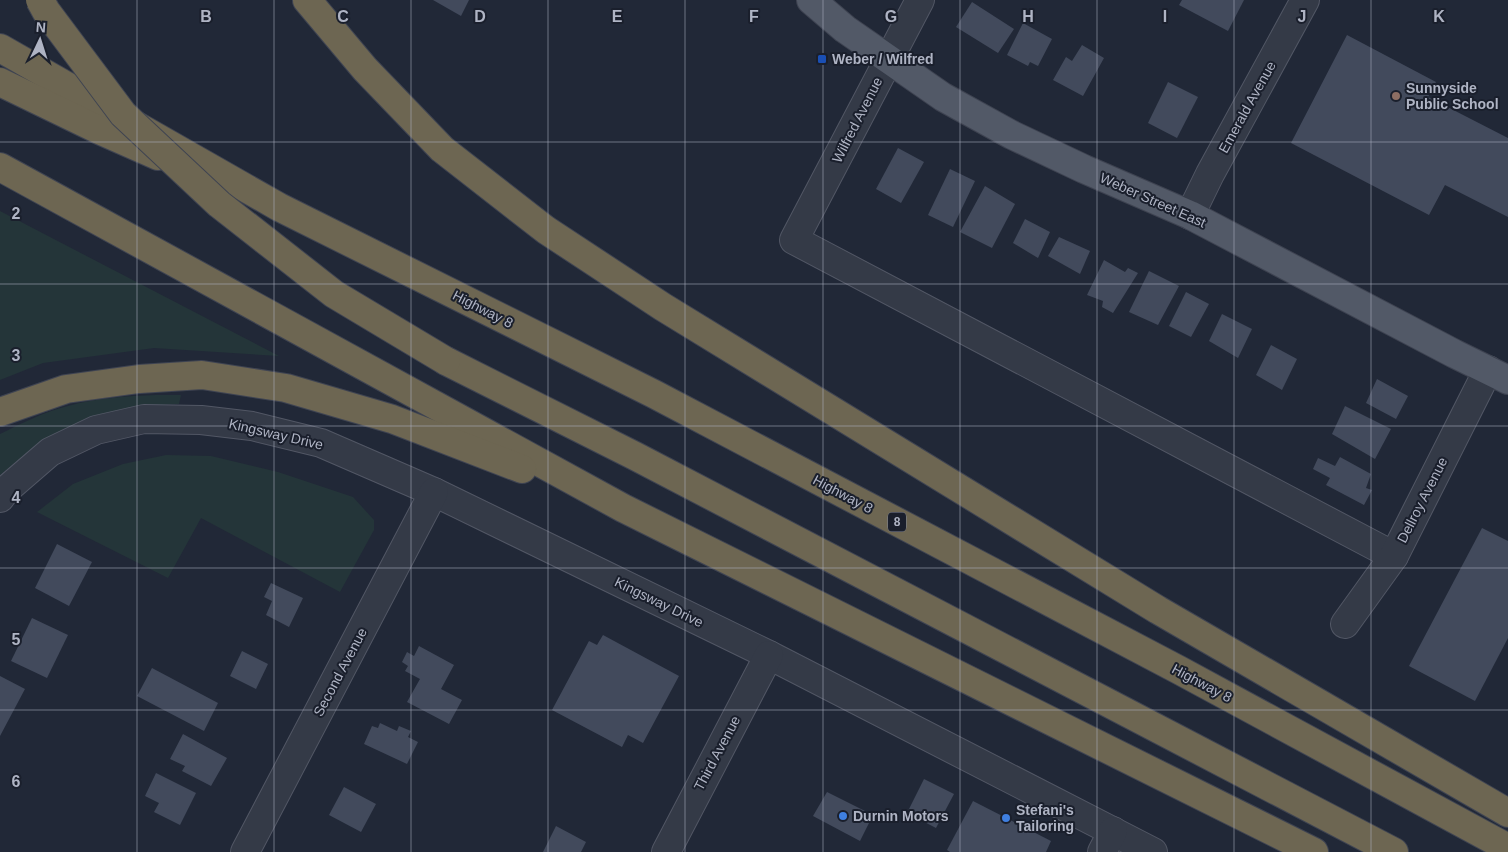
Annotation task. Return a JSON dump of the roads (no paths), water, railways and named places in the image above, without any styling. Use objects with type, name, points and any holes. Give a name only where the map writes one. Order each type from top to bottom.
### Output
[{"type":"highway","points":[[40,0],[46,11],[123,114],[219,204],[334,294],[446,361],[635,456],[1394,852]]},
{"type":"highway","points":[[307,0],[365,69],[442,149],[546,230],[663,307],[1158,610],[1508,813]]},
{"type":"highway","points":[[0,48],[279,207]]},
{"type":"highway","points":[[0,82],[99,130],[279,207]]},
{"type":"highway","points":[[0,167],[623,508],[1314,852]]},
{"type":"highway","name":"Highway 8","points":[[279,207],[654,394],[1179,670],[1508,848]]},
{"type":"highway","points":[[0,412],[66,389],[139,379],[202,375],[286,388],[392,418],[623,508]]},
{"type":"main road","name":"Weber Street East","points":[[812,0],[845,29],[943,97],[1012,135],[1190,215],[1498,375]]},
{"type":"street","name":"Wilfred Avenue","points":[[920,0],[794,240],[1394,556]]},
{"type":"street","name":"Emerald Avenue","points":[[1190,215],[1210,174],[1305,0]]},
{"type":"street","name":"Dellroy Avenue","points":[[1345,624],[1394,556],[1498,375]]},
{"type":"street","name":"Kingsway Drive","points":[[0,498],[6,490],[50,452],[96,430],[144,419],[201,420],[252,426],[321,443],[434,492],[769,655],[1108,842],[1152,852]]},
{"type":"street","name":"Second Avenue","points":[[245,852],[434,492]]},
{"type":"street","name":"Third Avenue","points":[[666,852],[769,655]]},
{"type":"place","name":"Weber / Wilfred","points":[[822,59]]},
{"type":"place","name":"Sunnyside Public School","points":[[1396,96]]},
{"type":"place","name":"Durnin Motors","points":[[843,816]]},
{"type":"place","name":"Stefani's Tailoring","points":[[1006,818]]}]
